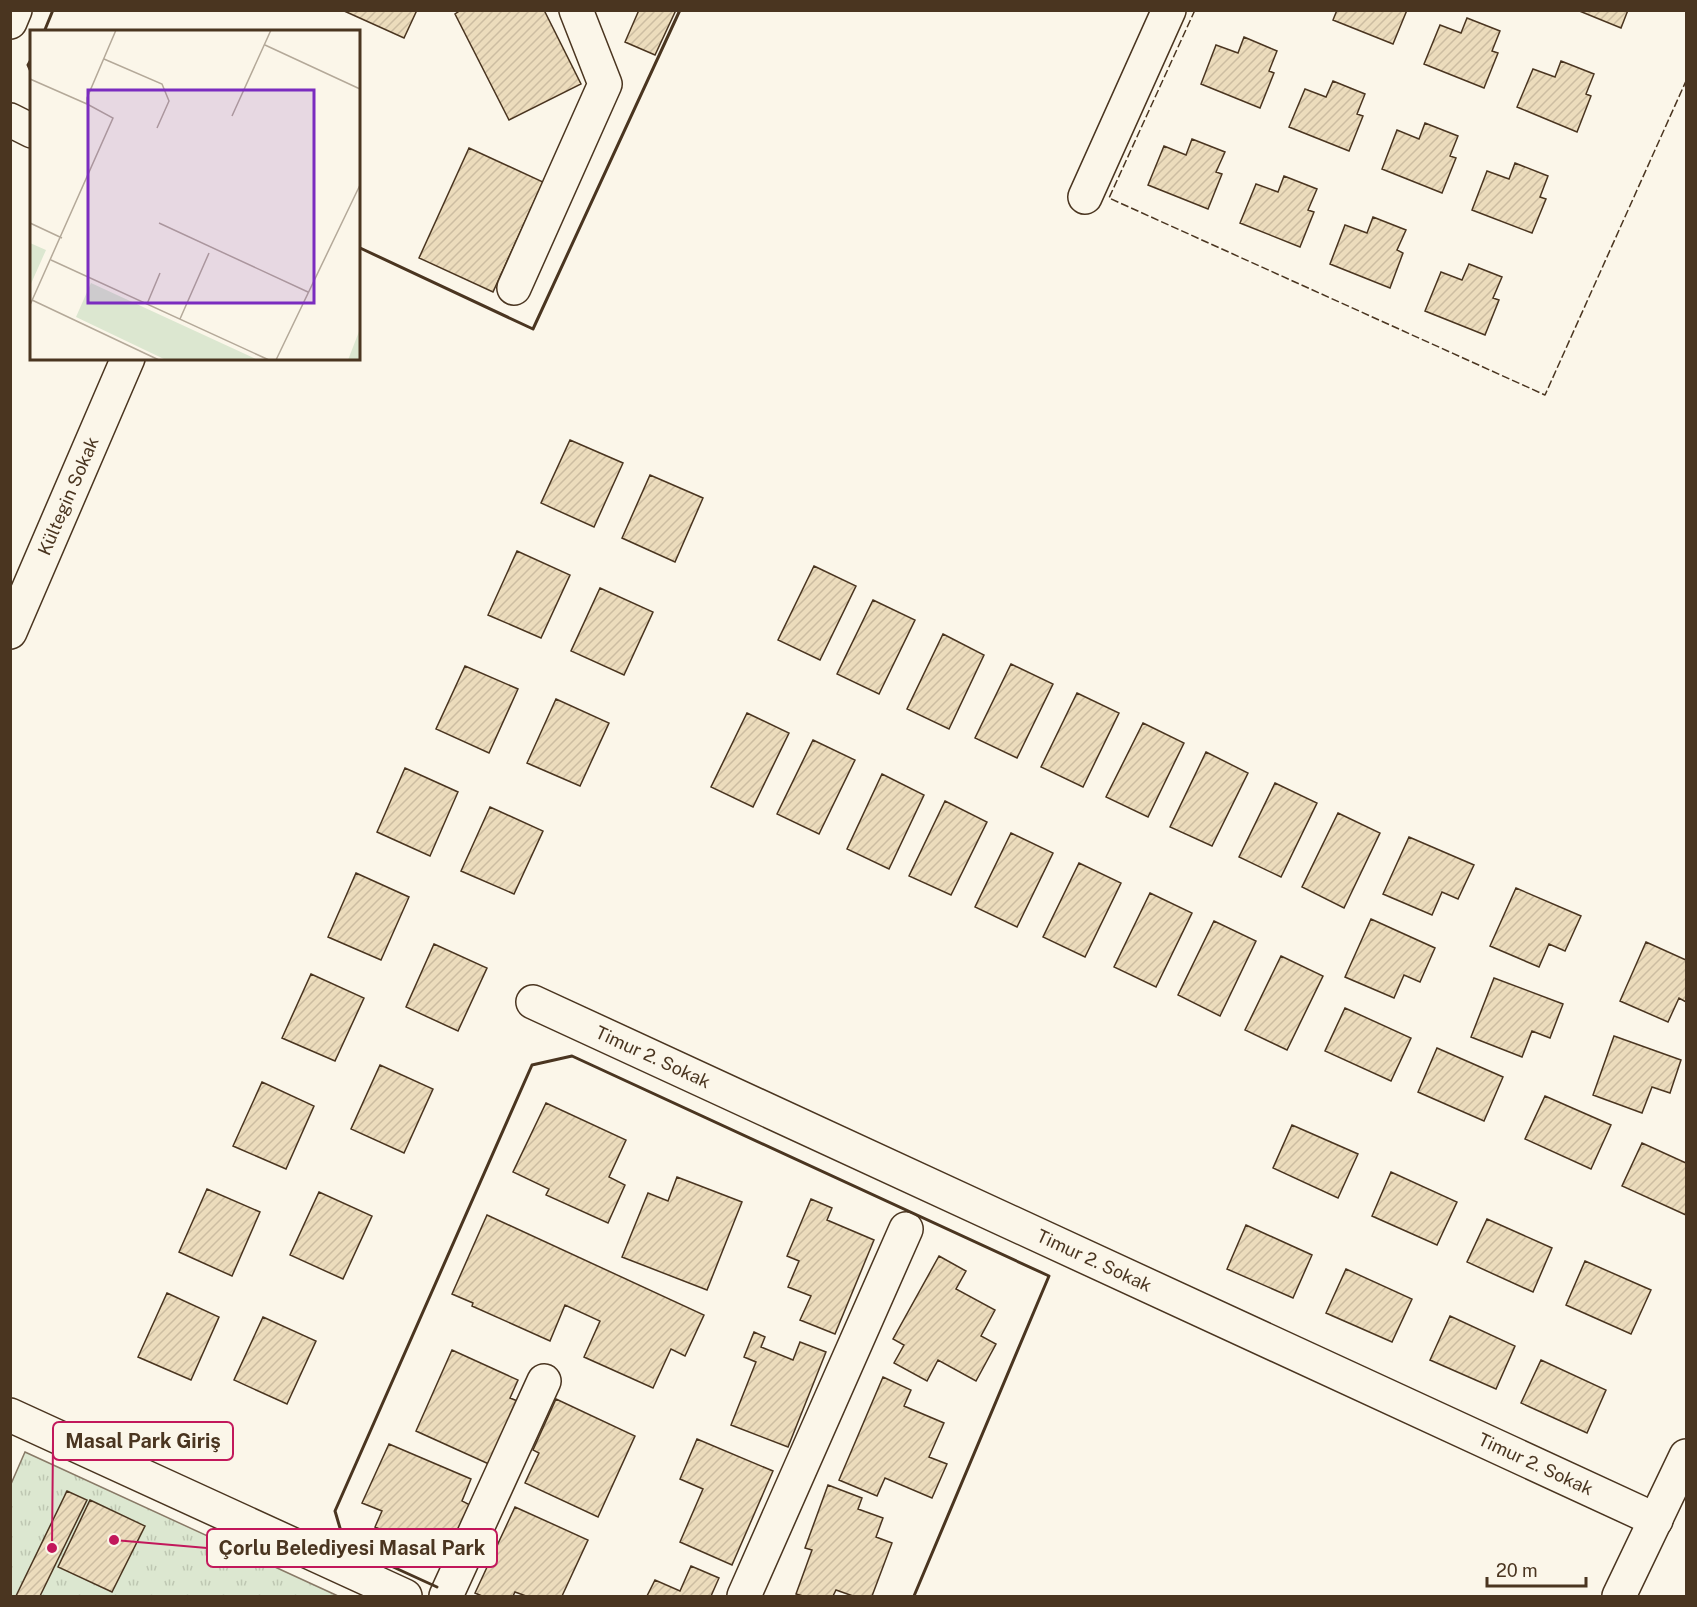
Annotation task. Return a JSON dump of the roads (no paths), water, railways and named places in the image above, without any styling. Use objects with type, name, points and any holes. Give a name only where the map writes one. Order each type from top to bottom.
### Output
[{"type":"street","points":[[10,22],[15,10]]},
{"type":"street","points":[[514,288],[605,84],[576,10]]},
{"type":"street","points":[[1085,196],[1169,10]]},
{"type":"street","points":[[10,120],[30,130]]},
{"type":"street","name":"Kültegin Sokak","points":[[10,632],[127,360]]},
{"type":"street","name":"Timur 2. Sokak","points":[[533,1002],[1656,1520]]},
{"type":"street","points":[[744,1596],[906,1229]]},
{"type":"street","points":[[446,1596],[544,1381]]},
{"type":"street","points":[[10,1415],[405,1596]]},
{"type":"street","points":[[1619,1596],[1686,1456]]},
{"type":"place","name":"Çorlu Belediyesi Masal Park","points":[[114,1540]]},
{"type":"place","name":"Masal Park Giriş","points":[[52,1548]]}]
